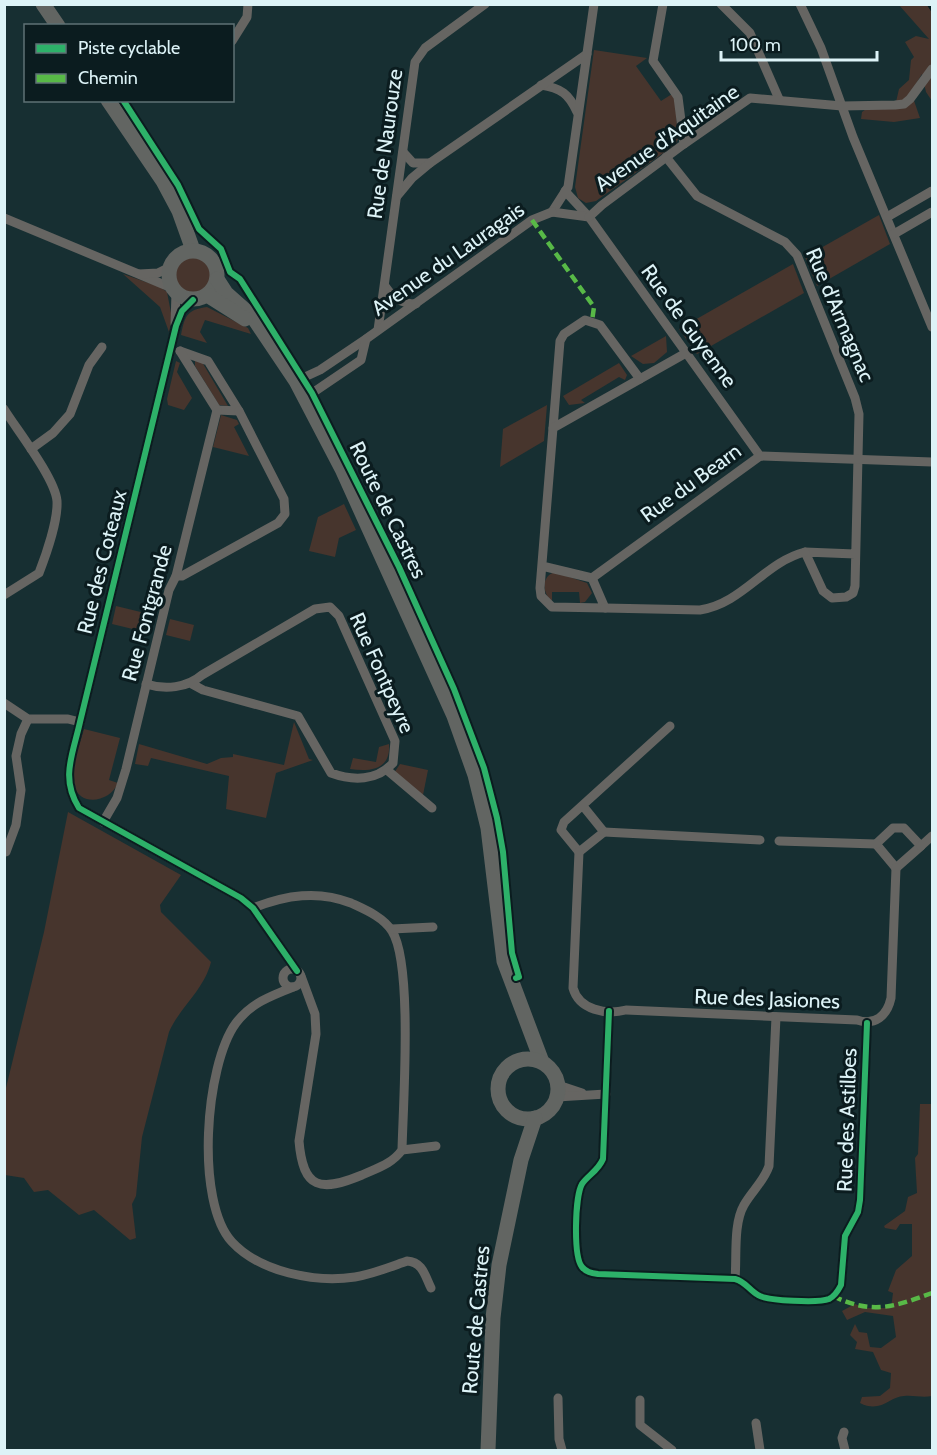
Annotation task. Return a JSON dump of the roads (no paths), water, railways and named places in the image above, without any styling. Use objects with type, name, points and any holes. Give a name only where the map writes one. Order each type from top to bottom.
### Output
[{"type":"main road","points":[[43,4],[57,24]]},
{"type":"main road","points":[[109,102],[171,196],[193,250]]},
{"type":"main road","points":[[171,196],[177,226],[172,264],[168,274],[174,290],[200,298],[217,279],[217,269],[204,253],[193,250],[182,253],[172,264]]},
{"type":"main road","name":"Route de Castres","points":[[217,279],[226,293],[260,326],[296,381],[370,531],[437,675],[466,747],[488,828],[504,961],[542,1062]]},
{"type":"main road","name":"Route de Castres","points":[[200,298],[260,326]]},
{"type":"main road","name":"Route de Castres","points":[[518,1061],[527,1047],[527,1026]]},
{"type":"main road","points":[[518,1061],[542,1062],[555,1076],[557,1091],[548,1111],[535,1118],[516,1116],[501,1102],[499,1082],[503,1073],[518,1061]]},
{"type":"main road","name":"Route de Castres","points":[[516,1116],[522,1133],[521,1160]]},
{"type":"main road","name":"Route de Castres","points":[[488,1450],[495,1292],[521,1160],[535,1118]]},
{"type":"street","name":"Rue de Naurouze","points":[[378,330],[415,62],[426,48],[485,4]]},
{"type":"street","points":[[589,217],[552,212],[565,191],[594,4]]},
{"type":"street","points":[[663,4],[653,61],[678,97],[684,144]]},
{"type":"street","points":[[721,4],[750,33],[779,99]]},
{"type":"street","points":[[800,4],[821,48],[842,106],[933,327]]},
{"type":"street","points":[[234,38],[245,23],[248,8]]},
{"type":"street","points":[[396,197],[412,178],[430,163],[587,54]]},
{"type":"street","name":"Avenue d'Aquitaine","points":[[589,217],[666,157],[750,98],[842,106],[904,104],[933,69]]},
{"type":"street","points":[[541,85],[558,88],[570,97],[578,112]]},
{"type":"street","points":[[403,152],[413,163],[430,163]]},
{"type":"street","name":"Rue d'Armagnac","points":[[666,157],[697,196],[792,247],[855,398],[859,414],[853,593],[846,597],[832,598],[823,591],[805,552]]},
{"type":"street","name":"Rue de Guyenne","points":[[565,191],[589,217],[760,456]]},
{"type":"street","points":[[887,217],[933,191]]},
{"type":"street","name":"Avenue du Lauragais","points":[[296,381],[320,370],[366,339],[532,220],[552,212]]},
{"type":"street","points":[[894,234],[933,212]]},
{"type":"street","points":[[4,218],[174,290]]},
{"type":"street","points":[[133,274],[158,273],[172,264]]},
{"type":"street","points":[[385,286],[393,298],[405,304],[416,304]]},
{"type":"street","name":"Rue des Coteaux","points":[[174,290],[175,350],[80,722],[68,777],[69,787],[79,808],[241,898],[254,908]]},
{"type":"street","name":"Rue des Coteaux","points":[[176,326],[182,311],[200,298]]},
{"type":"street","points":[[640,379],[600,325],[585,320],[575,325],[560,341],[541,596],[552,607],[700,610],[715,608],[782,561],[805,552],[855,554]]},
{"type":"street","name":"Avenue du Lauragais","points":[[305,398],[360,360],[366,339]]},
{"type":"street","points":[[31,449],[53,433],[70,414],[89,365],[102,347]]},
{"type":"street","points":[[175,350],[216,410],[239,411]]},
{"type":"street","points":[[175,350],[208,361],[239,411],[286,507],[283,519],[182,576],[176,576]]},
{"type":"street","points":[[553,428],[686,353]]},
{"type":"street","points":[[4,409],[8,422],[31,449],[53,489],[56,509],[39,573],[4,595]]},
{"type":"street","name":"Rue Fontgrande","points":[[103,822],[117,798],[169,590],[176,576],[216,410]]},
{"type":"street","name":"Rue du Bearn","points":[[592,578],[760,456],[933,462]]},
{"type":"street","points":[[542,566],[555,567],[568,573],[592,578],[605,608]]},
{"type":"street","name":"Rue Fontpeyre","points":[[192,684],[202,675],[315,609],[330,607],[339,616],[395,741],[393,763],[387,770]]},
{"type":"street","points":[[146,684],[172,687],[192,684],[203,690],[298,716],[330,773],[367,778],[376,777],[387,770],[432,808]]},
{"type":"street","points":[[4,703],[28,719],[68,719],[80,722]]},
{"type":"street","points":[[6,852],[16,825],[21,790],[16,756],[21,734],[28,719]]},
{"type":"street","points":[[670,726],[564,822],[561,830],[579,852],[604,832],[760,840]]},
{"type":"street","points":[[583,806],[604,832]]},
{"type":"street","points":[[779,841],[876,844],[893,828],[904,828],[921,846]]},
{"type":"street","points":[[876,844],[896,868],[933,836]]},
{"type":"street","name":"Rue des Jasiones","points":[[579,852],[573,979],[575,996],[585,1007],[609,1011],[857,1020],[867,1023],[886,1013],[891,998],[896,868]]},
{"type":"street","points":[[402,1150],[404,1001],[401,954],[392,929],[378,916],[365,909],[324,896],[288,897],[254,908],[301,977],[315,1014],[316,1034],[300,1141],[303,1169],[318,1184],[340,1184],[387,1164],[402,1150],[436,1146]]},
{"type":"street","points":[[392,929],[433,927]]},
{"type":"street","points":[[283,951],[284,976],[287,985],[293,987]]},
{"type":"street","points":[[301,977],[289,970],[237,1023],[229,1035],[218,1065],[210,1101],[208,1157],[216,1206],[230,1240],[257,1260],[310,1276],[354,1277],[407,1261],[416,1261],[422,1267],[431,1288]]},
{"type":"street","points":[[264,997],[293,987],[300,982],[301,977]]},
{"type":"street","points":[[609,1011],[603,1159],[600,1167],[583,1183],[579,1195],[576,1255],[580,1265],[588,1272],[598,1274],[735,1279],[739,1218],[743,1206],[765,1177],[769,1166],[776,1017]]},
{"type":"street","name":"Rue des Astilbes","points":[[735,1279],[745,1282],[758,1295],[770,1299],[821,1300],[828,1299],[838,1292],[845,1236],[858,1212],[860,1200],[867,1023]]},
{"type":"street","points":[[557,1091],[606,1094]]},
{"type":"street","points":[[558,1398],[559,1439],[562,1450]]},
{"type":"street","points":[[640,1400],[640,1425],[672,1450]]},
{"type":"street","points":[[756,1423],[760,1450]]},
{"type":"street","points":[[844,1432],[845,1450]]},
{"type":"waterway","points":[[928,4],[932,10]]}]
